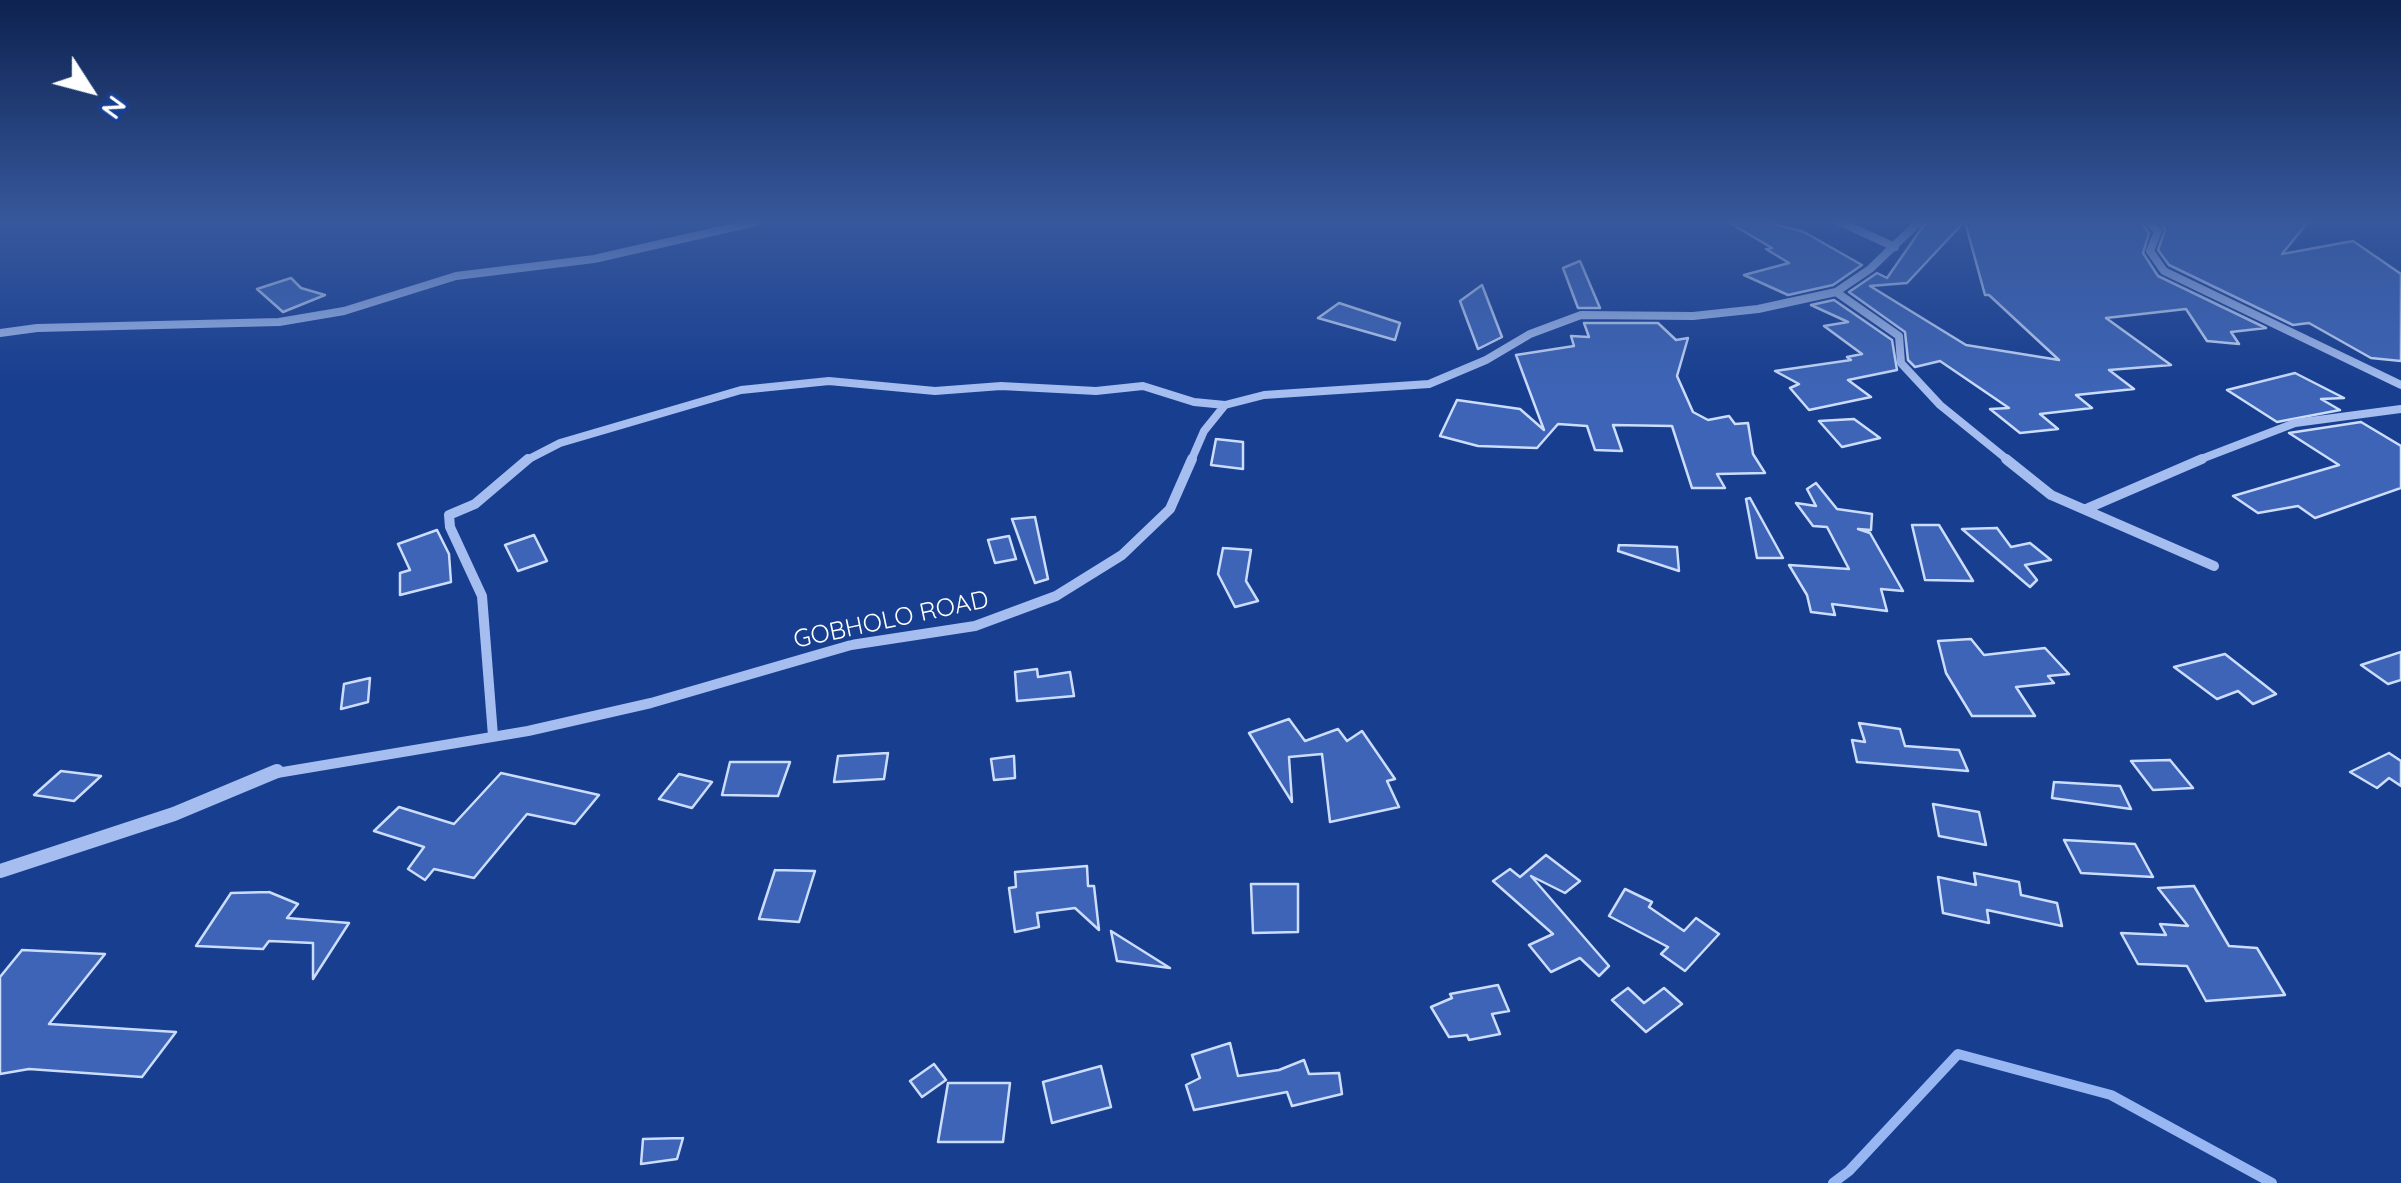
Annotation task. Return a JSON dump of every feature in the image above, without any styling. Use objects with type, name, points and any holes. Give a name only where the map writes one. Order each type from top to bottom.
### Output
[{"type":"street","points":[[0,333],[37,328],[279,322],[344,311],[452,277]]},
{"type":"street","points":[[493,736],[482,596],[450,528],[449,515],[475,504],[531,456],[576,438],[740,390],[829,381],[935,391],[1001,386],[1096,391],[1142,386],[1194,402],[1225,406],[1264,395],[1428,384],[1486,360],[1530,334],[1581,316],[1694,316],[1758,309],[1836,292],[1858,277]]},
{"type":"street","points":[[2177,277],[2401,385]]},
{"type":"street","points":[[1836,292],[1899,336],[1901,363],[1940,404],[2051,496],[2214,566]]},
{"type":"street","name":"GOBHOLO ROAD","points":[[0,870],[30,864],[174,814],[277,771],[493,736],[651,703],[852,645],[975,626],[1056,596],[1122,555],[1170,509],[1204,431],[1225,406]]},
{"type":"street","points":[[2086,510],[2208,456],[2296,423],[2401,409]]},
{"type":"building","points":[[1566,277],[1587,277],[1600,308],[1578,308]]},
{"type":"building","points":[[1749,277],[1844,277],[1833,285],[1788,295]]},
{"type":"building","points":[[1871,277],[1912,277],[1907,283],[1870,286],[1966,345],[2059,360],[1985,295],[1980,277],[2161,277],[2266,328],[2231,332],[2239,344],[2207,341],[2186,309],[2106,318],[2171,365],[2109,370],[2134,389],[2076,395],[2092,408],[2040,414],[2058,429],[2020,433],[1990,409],[2009,408],[1940,361],[1915,367],[1908,360],[1905,332],[1849,292]]},
{"type":"building","points":[[2194,277],[2401,277],[2401,361],[2371,358],[2309,323],[2293,325]]},
{"type":"building","points":[[291,278],[301,288],[325,295],[283,312],[257,289]]},
{"type":"building","points":[[1482,285],[1502,337],[1478,349],[1460,301]]},
{"type":"building","points":[[1834,300],[1892,340],[1897,370],[1848,380],[1871,397],[1809,410],[1790,388],[1799,384],[1775,371],[1851,360],[1847,357],[1862,354],[1824,326],[1848,322],[1811,305]]},
{"type":"building","points":[[1339,303],[1400,323],[1395,340],[1318,318]]},
{"type":"building","points":[[1584,323],[1658,323],[1676,340],[1688,338],[1677,376],[1693,412],[1708,420],[1729,416],[1735,424],[1748,423],[1753,454],[1765,473],[1717,474],[1725,488],[1692,488],[1672,426],[1613,425],[1622,451],[1595,450],[1587,426],[1558,424],[1537,448],[1478,446],[1440,436],[1457,400],[1520,409],[1544,430],[1516,355],[1574,346],[1571,336],[1589,337]]},
{"type":"building","points":[[2295,373],[2344,398],[2321,399],[2340,410],[2277,422],[2227,390]]},
{"type":"building","points":[[1854,419],[1880,438],[1842,447],[1819,421]]},
{"type":"building","points":[[2361,422],[2401,446],[2401,488],[2315,518],[2298,506],[2258,513],[2233,496],[2339,465],[2289,433]]},
{"type":"building","points":[[1216,439],[1243,442],[1243,469],[1211,465]]},
{"type":"building","points":[[1816,483],[1837,509],[1872,514],[1871,530],[1858,529],[1870,533],[1903,591],[1881,589],[1887,611],[1832,604],[1835,615],[1811,612],[1807,595],[1789,565],[1849,569],[1827,527],[1813,526],[1796,503],[1816,506],[1807,489]]},
{"type":"building","points":[[1750,498],[1783,558],[1757,558],[1746,499]]},
{"type":"building","points":[[1035,517],[1048,579],[1035,583],[1012,519]]},
{"type":"building","points":[[1912,525],[1939,525],[1973,581],[1925,580]]},
{"type":"building","points":[[1997,528],[2011,547],[2030,543],[2051,560],[2025,565],[2037,580],[2030,587],[1962,529]]},
{"type":"building","points":[[437,530],[449,554],[451,582],[400,595],[400,573],[410,570],[398,544]]},
{"type":"building","points":[[534,535],[547,561],[518,571],[505,545]]},
{"type":"building","points":[[1009,536],[1016,559],[995,563],[988,540]]},
{"type":"building","points":[[1619,545],[1677,547],[1679,571],[1618,551]]},
{"type":"building","points":[[1223,548],[1251,550],[1246,581],[1258,601],[1235,607],[1218,574]]},
{"type":"building","points":[[1971,639],[1984,655],[2045,648],[2069,674],[2048,676],[2054,683],[2016,687],[2035,716],[1972,716],[1946,673],[1938,641]]},
{"type":"building","points":[[2401,652],[2401,680],[2388,684],[2361,665]]},
{"type":"building","points":[[2225,654],[2276,694],[2253,704],[2238,691],[2217,699],[2174,667]]},
{"type":"building","points":[[1037,669],[1038,677],[1070,672],[1074,696],[1017,701],[1015,672]]},
{"type":"building","points":[[370,678],[368,702],[341,709],[344,684]]},
{"type":"building","points":[[1289,719],[1305,741],[1338,729],[1347,741],[1362,731],[1395,779],[1387,781],[1399,807],[1330,822],[1322,754],[1289,757],[1292,802],[1249,733]]},
{"type":"building","points":[[1859,723],[1900,729],[1905,746],[1959,750],[1968,771],[1857,762],[1852,740],[1865,742]]},
{"type":"building","points":[[888,753],[884,779],[834,782],[838,756]]},
{"type":"building","points":[[2389,753],[2401,761],[2401,786],[2389,778],[2377,788],[2350,772]]},
{"type":"building","points":[[1014,756],[1015,778],[994,780],[991,759]]},
{"type":"building","points":[[2170,760],[2193,788],[2153,790],[2131,761]]},
{"type":"building","points":[[730,762],[790,762],[778,796],[722,795]]},
{"type":"building","points":[[61,771],[101,776],[74,801],[34,795]]},
{"type":"building","points":[[501,773],[599,795],[575,824],[527,814],[474,878],[434,869],[425,880],[408,869],[424,847],[374,831],[399,807],[454,824]]},
{"type":"building","points":[[679,774],[712,782],[692,808],[659,799]]},
{"type":"building","points":[[2054,782],[2120,786],[2131,809],[2052,798]]},
{"type":"building","points":[[1933,804],[1979,812],[1986,845],[1939,836]]},
{"type":"building","points":[[2064,840],[2135,844],[2153,877],[2081,873]]},
{"type":"building","points":[[1546,855],[1580,881],[1565,893],[1531,876],[1609,966],[1599,976],[1580,958],[1551,972],[1529,945],[1553,934],[1493,881],[1510,869],[1520,877]]},
{"type":"building","points":[[1087,866],[1088,886],[1094,886],[1099,930],[1075,908],[1037,913],[1039,927],[1015,932],[1009,888],[1016,887],[1015,872]]},
{"type":"building","points":[[775,870],[815,871],[799,922],[759,919]]},
{"type":"building","points":[[1974,873],[2019,882],[2021,895],[2057,903],[2062,926],[1987,910],[1989,923],[1943,913],[1938,877],[1976,885]]},
{"type":"building","points":[[1251,884],[1298,884],[1298,932],[1253,933]]},
{"type":"building","points":[[2194,886],[2229,946],[2257,948],[2285,995],[2206,1001],[2187,966],[2138,964],[2121,933],[2166,935],[2160,924],[2188,926],[2158,888]]},
{"type":"building","points":[[1625,889],[1652,902],[1649,907],[1684,931],[1696,918],[1719,934],[1685,971],[1661,954],[1668,947],[1609,916]]},
{"type":"building","points":[[269,892],[298,904],[287,918],[349,923],[313,979],[313,943],[269,941],[263,949],[196,946],[231,893]]},
{"type":"building","points":[[1111,931],[1170,968],[1117,961]]},
{"type":"building","points":[[22,950],[105,954],[49,1024],[176,1032],[142,1077],[29,1069],[0,1074],[0,977]]},
{"type":"building","points":[[1498,985],[1509,1011],[1492,1014],[1500,1034],[1469,1040],[1467,1035],[1449,1037],[1431,1007],[1452,998],[1450,994]]},
{"type":"building","points":[[1628,988],[1644,1003],[1664,988],[1682,1004],[1646,1032],[1612,1000]]},
{"type":"building","points":[[1230,1043],[1238,1076],[1279,1070],[1304,1060],[1309,1074],[1339,1073],[1342,1094],[1292,1106],[1287,1092],[1194,1110],[1186,1085],[1200,1078],[1192,1055]]},
{"type":"building","points":[[934,1064],[946,1080],[922,1097],[910,1081]]},
{"type":"building","points":[[1101,1066],[1111,1107],[1052,1123],[1043,1082]]},
{"type":"building","points":[[948,1083],[1010,1083],[1003,1142],[938,1142]]},
{"type":"building","points":[[683,1138],[677,1159],[641,1164],[643,1139]]},
{"type":"waterway","points":[[1833,1183],[1849,1171],[1958,1054],[2111,1095],[2272,1183]]}]
